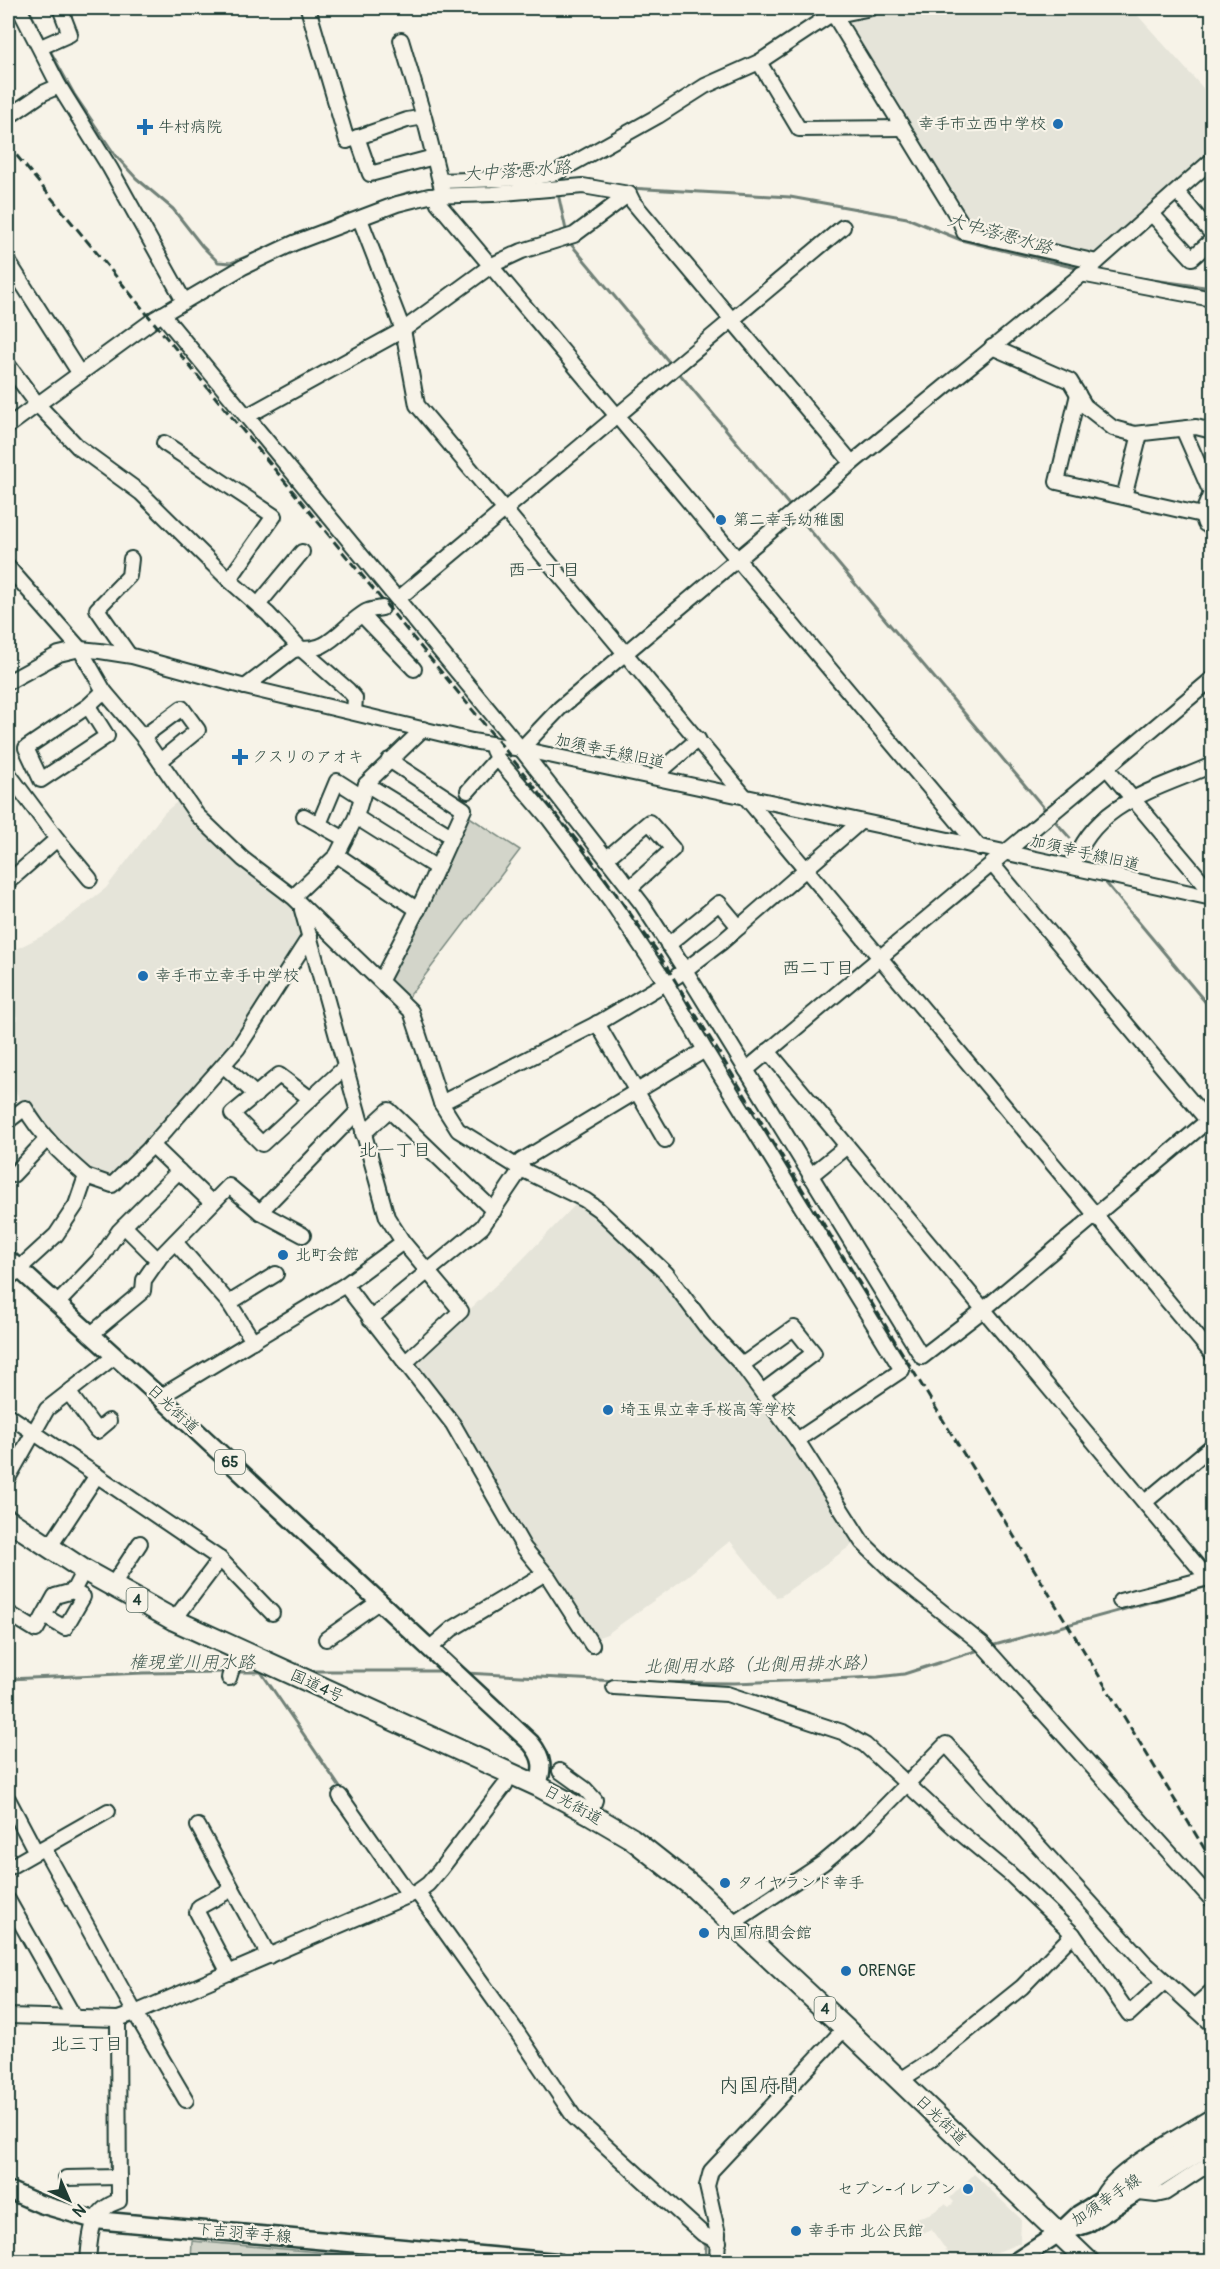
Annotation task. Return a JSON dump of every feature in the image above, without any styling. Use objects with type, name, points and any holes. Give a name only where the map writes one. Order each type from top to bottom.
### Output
[{"type":"highway","name":"国道4号","points":[[8,1520],[84,1570],[174,1620],[538,1786]]},
{"type":"highway","name":"日光街道","points":[[538,1786],[590,1814],[648,1850],[733,1923],[1089,2262]]},
{"type":"main road","name":"日光街道","points":[[11,1269],[57,1304],[160,1396],[430,1647],[538,1752],[543,1767],[538,1786]]},
{"type":"main road","name":"加須幸手線","points":[[1059,2233],[1079,2214],[1212,2132]]},
{"type":"main road","name":"加須幸手線","points":[[1059,2233],[1087,2224],[1212,2145]]},
{"type":"main road","name":"下吉羽幸手線","points":[[8,2190],[40,2204],[95,2220],[557,2262]]},
{"type":"main road","points":[[1015,2262],[1059,2233]]},
{"type":"street","points":[[19,8],[45,45],[59,86],[111,168],[184,301]]},
{"type":"street","points":[[45,45],[70,34],[60,8]]},
{"type":"street","points":[[308,8],[346,141],[407,120],[424,117]]},
{"type":"street","points":[[8,426],[162,314],[243,267],[294,243],[441,189],[556,173],[658,116],[705,86],[759,62],[827,17],[871,8]]},
{"type":"street","points":[[834,15],[960,221],[964,232],[1090,268],[1212,299]]},
{"type":"street","points":[[401,40],[434,157],[441,189],[438,203],[980,848]]},
{"type":"street","points":[[759,62],[799,129],[903,128]]},
{"type":"street","points":[[8,117],[44,93],[59,86]]},
{"type":"street","points":[[357,138],[370,174],[434,157]]},
{"type":"street","points":[[521,749],[560,708],[852,463],[1090,268],[1212,160]]},
{"type":"street","points":[[441,189],[493,194],[583,186],[629,195],[852,463]]},
{"type":"street","points":[[1177,192],[1212,234]]},
{"type":"street","points":[[247,416],[403,330],[492,265],[522,251],[574,235],[629,195]]},
{"type":"street","points":[[1152,214],[1192,258],[1212,240]]},
{"type":"street","points":[[360,219],[403,330],[417,405],[1212,1354]]},
{"type":"street","points":[[398,599],[843,227]]},
{"type":"street","points":[[8,261],[80,374]]},
{"type":"street","points":[[162,314],[521,749],[630,888],[685,970],[922,1357],[983,1310],[1211,1122],[992,864]]},
{"type":"street","points":[[992,348],[1070,381],[1085,406],[1113,429],[1135,434],[1196,427],[1212,431]]},
{"type":"street","points":[[8,365],[38,405],[78,447],[141,493],[229,580],[355,698],[354,712]]},
{"type":"street","points":[[1078,394],[1057,482],[1202,515]]},
{"type":"street","points":[[1183,429],[1211,494],[1202,515],[1205,524],[1212,527]]},
{"type":"street","points":[[1124,497],[1140,434]]},
{"type":"street","points":[[164,443],[274,516],[229,580]]},
{"type":"street","points":[[258,605],[302,552]]},
{"type":"street","points":[[129,655],[97,609],[129,576],[131,559]]},
{"type":"street","points":[[8,567],[80,649],[104,691],[143,737],[197,815],[243,859],[297,903],[381,980],[411,1011],[441,1103],[458,1130],[519,1168],[585,1200],[598,1209],[666,1273],[707,1328],[742,1365],[797,1440],[862,1542],[895,1574],[985,1648],[1212,1900]]},
{"type":"street","points":[[246,687],[292,651],[300,648],[310,650],[326,644],[366,611],[382,608]]},
{"type":"street","points":[[362,615],[414,669]]},
{"type":"street","name":"加須幸手線旧道","points":[[8,682],[59,654],[80,649],[129,655],[246,687],[423,729],[494,751],[521,749],[1212,898]]},
{"type":"street","points":[[746,1070],[1212,679]]},
{"type":"street","points":[[88,706],[107,736],[41,780],[26,748],[88,706],[104,691]]},
{"type":"street","points":[[143,737],[182,708],[198,730],[160,761]]},
{"type":"street","points":[[297,903],[337,855],[356,817],[364,790],[389,760],[423,729]]},
{"type":"street","points":[[654,777],[698,739]]},
{"type":"street","points":[[468,791],[494,751],[611,901],[666,983],[902,1370],[797,1440]]},
{"type":"street","points":[[381,980],[418,910],[464,809],[389,760]]},
{"type":"street","points":[[32,761],[8,772],[57,839],[90,879]]},
{"type":"street","points":[[1073,867],[1084,841],[1096,824],[1106,815],[1132,799],[1212,765]]},
{"type":"street","points":[[1107,767],[1212,893]]},
{"type":"street","points":[[319,824],[337,781],[364,790],[451,836]]},
{"type":"street","points":[[304,816],[345,839]]},
{"type":"street","points":[[356,817],[437,868]]},
{"type":"street","points":[[607,858],[649,822],[673,849],[630,888]]},
{"type":"street","points":[[441,1103],[597,1023],[666,983],[739,927],[860,822]]},
{"type":"street","points":[[8,882],[57,839]]},
{"type":"street","points":[[337,855],[418,910]]},
{"type":"street","points":[[297,903],[310,936],[344,1068],[387,1217],[403,1242],[461,1311],[405,1363]]},
{"type":"street","points":[[668,945],[719,903],[739,927]]},
{"type":"street","points":[[8,1121],[25,1108],[46,1140],[86,1176],[112,1185],[238,1048],[310,936]]},
{"type":"street","points":[[597,1023],[665,1140]]},
{"type":"street","points":[[370,1319],[482,1227],[494,1211],[521,1161],[635,1090],[705,1050]]},
{"type":"street","points":[[768,1051],[1209,1578]]},
{"type":"street","points":[[223,1065],[255,1095]]},
{"type":"street","points":[[311,1099],[279,1075],[232,1114],[262,1144],[311,1099],[344,1068]]},
{"type":"street","points":[[363,1134],[389,1110],[494,1211]]},
{"type":"street","points":[[260,1212],[357,1112]]},
{"type":"street","points":[[14,1175],[46,1140]]},
{"type":"street","points":[[152,1144],[212,1203]]},
{"type":"street","points":[[810,1176],[846,1146]]},
{"type":"street","points":[[57,1304],[99,1260],[124,1226],[179,1171]]},
{"type":"street","points":[[11,1269],[56,1235],[76,1205],[86,1176]]},
{"type":"street","points":[[90,1335],[143,1291],[144,1280],[158,1260],[229,1186],[260,1212],[303,1235]]},
{"type":"street","points":[[124,1226],[158,1260]]},
{"type":"street","points":[[175,1242],[229,1303],[253,1341]]},
{"type":"street","points":[[160,1396],[345,1285],[403,1242]]},
{"type":"street","points":[[229,1303],[276,1274]]},
{"type":"street","points":[[345,1285],[453,1424],[524,1548],[549,1578],[592,1645]]},
{"type":"street","points":[[742,1365],[794,1328],[814,1353],[762,1392]]},
{"type":"street","points":[[8,1478],[47,1409],[116,1356]]},
{"type":"street","points":[[69,1393],[97,1431],[109,1421]]},
{"type":"street","points":[[8,1415],[220,1559],[272,1614]]},
{"type":"street","points":[[1145,1502],[1212,1446]]},
{"type":"street","points":[[49,1548],[97,1475]]},
{"type":"street","points":[[112,1586],[140,1543]]},
{"type":"street","points":[[174,1620],[220,1559]]},
{"type":"street","points":[[8,1613],[36,1630],[56,1596],[73,1591],[84,1570]]},
{"type":"street","points":[[430,1647],[452,1629],[544,1574]]},
{"type":"street","points":[[1120,1601],[1209,1578]]},
{"type":"street","points":[[44,1616],[65,1628],[83,1597],[73,1591]]},
{"type":"street","points":[[326,1639],[380,1601]]},
{"type":"street","points":[[229,1678],[232,1661],[238,1650]]},
{"type":"street","points":[[614,1687],[727,1695],[832,1728],[865,1745],[957,1830],[1010,1874],[1073,1935],[1129,2014],[1165,1981]]},
{"type":"street","points":[[733,1923],[823,1863],[860,1832],[946,1744],[1145,1963],[1212,2024]]},
{"type":"street","points":[[560,1771],[585,1789],[595,1800],[590,1814]]},
{"type":"street","points":[[8,2016],[118,2019],[413,1894],[428,1884],[440,1870],[505,1785],[510,1774]]},
{"type":"street","points":[[340,1796],[406,1890],[413,1894],[517,2032],[574,2117],[703,2234],[719,2242]]},
{"type":"street","points":[[8,1799],[186,2100]]},
{"type":"street","points":[[8,1868],[108,1811]]},
{"type":"street","points":[[198,1826],[269,1956]]},
{"type":"street","points":[[229,1973],[197,1912],[199,1907],[232,1889]]},
{"type":"street","points":[[8,1900],[74,2017]]},
{"type":"street","points":[[900,2081],[930,2061],[1022,1987],[1073,1935]]},
{"type":"street","points":[[1194,2007],[1212,1991]]},
{"type":"street","points":[[88,2262],[90,2237],[95,2220],[106,2205],[119,2201],[118,2019]]},
{"type":"street","points":[[717,2262],[719,2242],[706,2186],[711,2171],[845,2028]]},
{"type":"street","points":[[1100,2201],[1107,2188],[1132,2166],[1212,2116]]},
{"type":"street","points":[[1139,2193],[1156,2195],[1165,2193],[1212,2162]]},
{"type":"street","points":[[66,2178],[119,2177]]},
{"type":"shaded area","name":"幸手市立西中学校","points":[[878,8],[1131,8],[1212,98],[1212,150],[1093,257],[971,231],[841,17]]},
{"type":"shaded area","name":"幸手市立幸手中学校","points":[[178,801],[200,826],[297,909],[305,934],[240,1036],[133,1158],[110,1179],[90,1172],[41,1127],[22,1103],[8,1077],[8,1025],[18,1019],[8,998],[8,953],[48,933],[106,888],[164,813]]},
{"type":"shaded area","points":[[468,816],[520,850],[408,998],[388,979]]},
{"type":"shaded area","name":"埼玉県立幸手桜高等学校","points":[[579,1201],[656,1269],[737,1368],[791,1439],[856,1542],[781,1596],[776,1597],[730,1541],[681,1581],[607,1634],[596,1638],[545,1568],[411,1365],[518,1264]]},
{"type":"shaded area","points":[[974,2174],[1021,2219],[1020,2243],[975,2261],[954,2261],[931,2229],[923,2233],[913,2220],[929,2215],[945,2204],[949,2207],[954,2202],[950,2198]]},
{"type":"shaded area","points":[[192,2241],[419,2261],[191,2261]]},
{"type":"waterway","name":"大中落悪水路","points":[[28,8],[45,42]]},
{"type":"waterway","name":"大中落悪水路","points":[[48,47],[74,94],[115,155],[136,178],[173,209],[202,246],[218,262],[231,263],[265,249]]},
{"type":"waterway","name":"大中落悪水路","points":[[540,183],[584,180]]},
{"type":"waterway","name":"大中落悪水路","points":[[447,188],[479,186]]},
{"type":"waterway","name":"大中落悪水路","points":[[344,217],[407,193],[437,188]]},
{"type":"waterway","name":"大中落悪水路","points":[[629,188],[790,197],[907,218],[961,240],[1080,269]]},
{"type":"waterway","points":[[559,198],[566,230]]},
{"type":"waterway","points":[[570,243],[669,362]]},
{"type":"waterway","name":"大中落悪水路","points":[[1131,277],[1212,288]]},
{"type":"waterway","points":[[679,373],[789,505]]},
{"type":"waterway","points":[[798,516],[1045,809]]},
{"type":"waterway","points":[[1054,820],[1070,838]]},
{"type":"waterway","points":[[1106,883],[1212,1010]]},
{"type":"waterway","name":"北側用水路（北側用排水路）","points":[[991,1646],[1212,1585]]},
{"type":"waterway","name":"北側用水路（北側用排水路）","points":[[627,1682],[735,1683],[878,1677],[904,1674],[982,1649]]},
{"type":"waterway","name":"北側用水路（北側用排水路）","points":[[306,1671],[444,1671]]},
{"type":"waterway","name":"権現堂川用水路","points":[[8,1679],[228,1672]]},
{"type":"waterway","name":"権現堂川用水路","points":[[234,1672],[267,1672]]},
{"type":"waterway","name":"権現堂川用水路","points":[[261,1672],[343,1792]]},
{"type":"waterway","name":"北側用水路（北側用排水路）","points":[[465,1673],[617,1681]]},
{"type":"waterway","name":"権現堂川用水路","points":[[702,2240],[706,2246],[705,2261]]},
{"type":"railway","points":[[8,145],[503,747],[592,860],[657,951],[1212,1861]]},
{"type":"place","name":"幸手市立西中学校","points":[[1058,124]]},
{"type":"place","name":"牛村病院","points":[[145,127]]},
{"type":"place","name":"第二幸手幼稚園","points":[[721,520]]},
{"type":"place","name":"クスリのアオキ","points":[[240,757]]},
{"type":"place","name":"幸手市立幸手中学校","points":[[143,976]]},
{"type":"place","name":"北町会館","points":[[283,1255]]},
{"type":"place","name":"埼玉県立幸手桜高等学校","points":[[608,1410]]},
{"type":"place","name":"タイヤランド幸手","points":[[725,1883]]},
{"type":"place","name":"内国府間会館","points":[[704,1933]]},
{"type":"place","name":"ORENGE","points":[[846,1971]]},
{"type":"place","name":"セブン-イレブン","points":[[968,2189]]},
{"type":"place","name":"幸手市 北公民館","points":[[796,2231]]},
{"type":"district","name":"西一丁目","points":[[544,570]]},
{"type":"district","name":"西二丁目","points":[[818,968]]},
{"type":"district","name":"北一丁目","points":[[395,1150]]},
{"type":"district","name":"北三丁目","points":[[87,2044]]},
{"type":"district","name":"内国府間","points":[[759,2085]]}]
